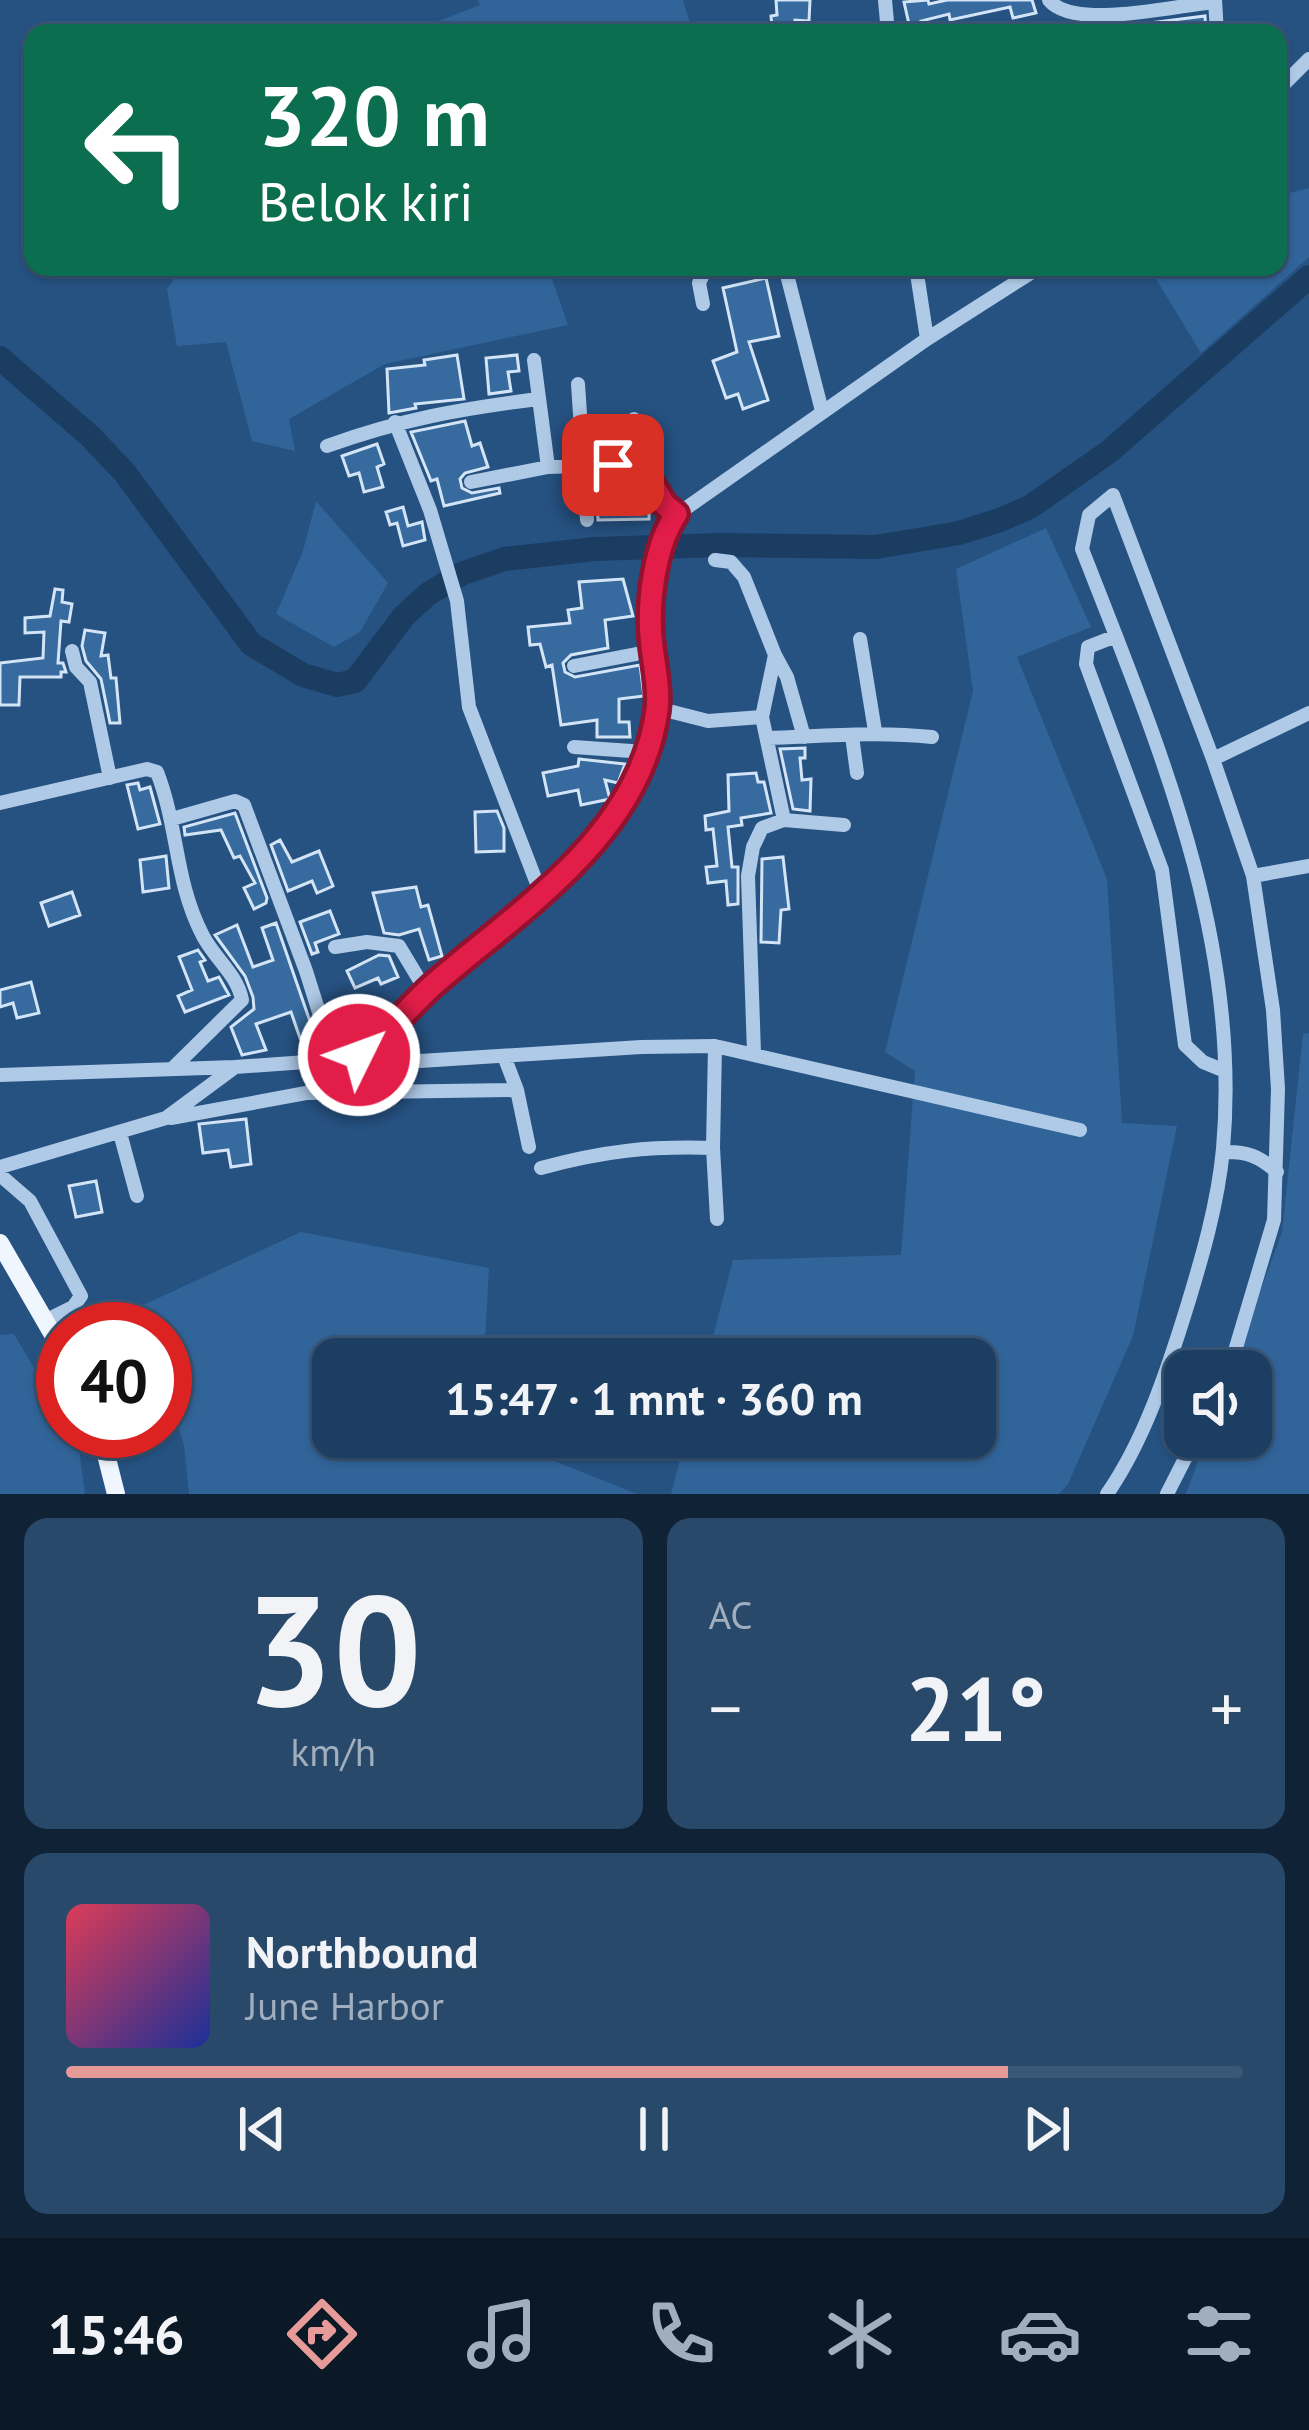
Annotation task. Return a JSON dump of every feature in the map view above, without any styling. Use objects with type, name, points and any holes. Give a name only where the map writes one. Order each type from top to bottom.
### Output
[{"type":"main road","points":[[0,1243],[36,1305]]},
{"type":"main road","points":[[107,1458],[116,1494]]},
{"type":"street","points":[[1048,0],[1056,8],[1108,17],[1215,1]]},
{"type":"street","points":[[1287,81],[1309,59]]},
{"type":"street","points":[[702,276],[703,304]]},
{"type":"street","points":[[787,276],[822,411]]},
{"type":"street","points":[[917,276],[927,339]]},
{"type":"street","points":[[359,1055],[541,894],[597,840],[616,813],[646,752],[657,708],[651,605],[674,516],[927,339],[1026,276]]},
{"type":"street","points":[[535,360],[548,467]]},
{"type":"street","points":[[578,384],[586,520]]},
{"type":"street","points":[[327,446],[438,412],[538,399]]},
{"type":"street","points":[[634,419],[640,464],[674,516]]},
{"type":"street","points":[[395,422],[430,510],[457,601],[469,707],[541,894]]},
{"type":"street","points":[[471,482],[548,467],[640,464]]},
{"type":"street","points":[[1107,1494],[1168,1366],[1202,1257],[1223,1152],[1226,1071],[1224,1024],[1203,892],[1169,771],[1082,549],[1089,515],[1114,495],[1253,876],[1273,1010],[1278,1089],[1274,1220],[1236,1350]]},
{"type":"street","points":[[715,560],[731,562],[744,577],[787,677],[804,737]]},
{"type":"street","points":[[1116,636],[1088,646],[1086,664],[1162,870],[1185,1045],[1203,1062],[1226,1071]]},
{"type":"street","points":[[860,639],[875,731]]},
{"type":"street","points":[[73,651],[73,662],[89,682],[110,778]]},
{"type":"street","points":[[574,666],[652,651]]},
{"type":"street","points":[[775,655],[762,717],[784,820]]},
{"type":"street","points":[[657,708],[708,721],[762,717]]},
{"type":"street","points":[[1213,759],[1309,713]]},
{"type":"street","points":[[769,738],[875,731],[932,737]]},
{"type":"street","points":[[852,736],[857,773]]},
{"type":"street","points":[[574,747],[646,752]]},
{"type":"street","points":[[0,803],[155,770],[172,819],[182,887],[203,936],[238,984],[242,1000],[174,1067]]},
{"type":"street","points":[[172,819],[236,801],[244,805],[334,1060]]},
{"type":"street","points":[[754,1053],[748,876],[753,847],[762,828],[784,820],[844,825]]},
{"type":"street","points":[[1253,876],[1309,866]]},
{"type":"street","points":[[335,947],[367,942],[399,946],[426,991]]},
{"type":"street","points":[[77,1302],[81,1296],[29,1201],[0,1171],[166,1118],[306,1093],[510,1072],[641,1046],[754,1053],[1080,1130]]},
{"type":"street","points":[[716,1051],[717,1219]]},
{"type":"street","points":[[0,1075],[235,1067],[359,1055],[510,1072]]},
{"type":"street","points":[[166,1118],[235,1067]]},
{"type":"street","points":[[510,1072],[529,1147]]},
{"type":"street","points":[[121,1133],[137,1196]]},
{"type":"street","points":[[541,1168],[642,1146],[713,1148]]},
{"type":"street","points":[[1223,1152],[1243,1151],[1262,1158],[1277,1172]]},
{"type":"street","points":[[1167,1494],[1185,1458]]},
{"type":"shaded area","points":[[478,0],[683,0],[690,24],[431,24],[480,5]]},
{"type":"shaded area","points":[[1309,188],[1309,257],[1201,353],[1154,276],[1287,276],[1287,194]]},
{"type":"shaded area","points":[[176,276],[551,276],[568,325],[385,364],[289,419],[295,451],[252,441],[226,342],[177,346],[167,289]]},
{"type":"shaded area","points":[[316,501],[388,583],[360,632],[334,647],[276,614],[303,551]]},
{"type":"shaded area","points":[[1046,528],[1091,627],[1017,657],[1107,879],[1122,1123],[1177,1126],[1133,1336],[1068,1484],[1059,1494],[671,1494],[680,1458],[996,1458],[996,1338],[713,1338],[733,1260],[901,1255],[915,1071],[885,1052],[973,691],[956,569]]},
{"type":"shaded area","points":[[1309,1033],[1309,1494],[1186,1494],[1199,1458],[1272,1458],[1272,1350],[1239,1350],[1282,1232],[1303,1034]]},
{"type":"shaded area","points":[[301,1232],[489,1268],[485,1338],[312,1338],[312,1458],[547,1458],[637,1494],[189,1494],[185,1458],[192,1458],[192,1302],[150,1302]]},
{"type":"shaded area","points":[[14,1334],[36,1371],[36,1458],[80,1458],[85,1494],[0,1494],[0,1335]]},
{"type":"building","points":[[776,0],[810,0],[809,21],[772,24],[771,16],[777,15]]},
{"type":"building","points":[[1032,0],[1036,13],[1013,18],[1010,7],[909,24],[904,2]]},
{"type":"building","points":[[1205,16],[1205,24],[1141,24]]},
{"type":"building","points":[[766,278],[779,336],[749,342],[768,400],[743,409],[738,394],[726,398],[713,361],[737,352],[723,288]]},
{"type":"building","points":[[457,355],[464,399],[415,404],[416,408],[389,413],[387,369]]},
{"type":"building","points":[[517,355],[519,371],[508,372],[511,391],[489,394],[486,358]]},
{"type":"building","points":[[465,421],[472,446],[480,443],[488,467],[465,473],[460,479],[462,488],[472,493],[499,488],[500,493],[444,506],[437,479],[431,481],[411,432]]},
{"type":"building","points":[[377,444],[384,464],[377,467],[383,487],[364,492],[359,473],[349,476],[342,456]]},
{"type":"building","points":[[596,482],[628,482],[628,503],[649,504],[649,519],[598,520]]},
{"type":"building","points":[[403,507],[408,526],[422,522],[425,540],[403,546],[397,523],[390,525],[386,512]]},
{"type":"building","points":[[623,579],[633,616],[605,620],[608,648],[571,655],[563,663],[565,672],[575,677],[640,665],[644,696],[619,699],[619,722],[629,722],[630,737],[597,737],[597,720],[561,725],[552,665],[546,667],[540,644],[530,645],[528,627],[570,623],[568,610],[582,608],[579,582]]},
{"type":"building","points":[[55,589],[63,590],[62,602],[72,604],[69,622],[61,621],[58,663],[63,663],[66,672],[61,677],[20,677],[19,705],[0,705],[0,663],[43,658],[44,632],[25,633],[25,618],[50,616]]},
{"type":"building","points":[[85,630],[105,633],[101,656],[108,655],[111,678],[116,678],[120,723],[110,723],[101,679],[86,661]]},
{"type":"building","points":[[805,748],[805,758],[800,758],[802,780],[811,779],[810,811],[793,809],[780,749]]},
{"type":"building","points":[[579,759],[625,764],[618,783],[605,780],[610,799],[581,805],[578,790],[548,796],[543,773],[578,766]]},
{"type":"building","points":[[756,773],[758,782],[764,782],[771,813],[741,818],[742,825],[728,827],[732,867],[738,867],[738,904],[728,905],[726,881],[708,883],[706,867],[717,866],[713,829],[706,830],[705,816],[729,811],[728,775]]},
{"type":"building","points":[[138,783],[140,790],[150,787],[160,824],[138,829],[127,785]]},
{"type":"building","points":[[497,811],[504,828],[504,851],[476,852],[475,812]]},
{"type":"building","points":[[235,813],[267,898],[254,909],[244,888],[255,883],[240,856],[234,858],[221,830],[185,835],[184,827]]},
{"type":"building","points":[[280,840],[292,862],[319,851],[333,886],[317,893],[312,881],[288,891],[271,845]]},
{"type":"building","points":[[166,856],[169,888],[143,892],[140,860]]},
{"type":"building","points":[[783,857],[789,909],[781,910],[779,943],[761,942],[762,859]]},
{"type":"building","points":[[416,887],[421,907],[428,905],[442,956],[429,960],[419,929],[399,935],[384,933],[373,893]]},
{"type":"building","points":[[72,892],[80,915],[49,926],[41,903]]},
{"type":"building","points":[[330,911],[339,934],[315,943],[318,952],[312,954],[300,922]]},
{"type":"building","points":[[276,923],[314,1033],[300,1038],[291,1012],[256,1024],[266,1050],[242,1055],[231,1027],[254,1009],[253,997],[245,976],[215,935],[237,925],[253,967],[273,960],[262,928]]},
{"type":"building","points":[[198,950],[208,981],[219,977],[229,995],[185,1012],[178,996],[192,990],[179,957]]},
{"type":"building","points":[[379,955],[389,956],[398,977],[381,984],[378,978],[355,988],[347,971]]},
{"type":"building","points":[[31,982],[39,1013],[17,1018],[13,1003],[0,1007],[0,990]]},
{"type":"building","points":[[246,1119],[251,1164],[231,1167],[228,1150],[203,1153],[199,1124]]},
{"type":"building","points":[[96,1181],[102,1212],[76,1217],[69,1186]]},
{"type":"waterway","points":[[0,358],[125,473],[251,644],[303,675],[337,685],[355,681],[404,616],[428,594],[461,574],[504,559],[595,549],[876,547],[959,533],[1000,520],[1030,507],[1110,451],[1309,277]]},
{"type":"route","points":[[359,1055],[426,991],[567,872],[616,813],[646,752],[657,708],[651,605],[676,514],[664,504],[640,464],[613,465]]}]
